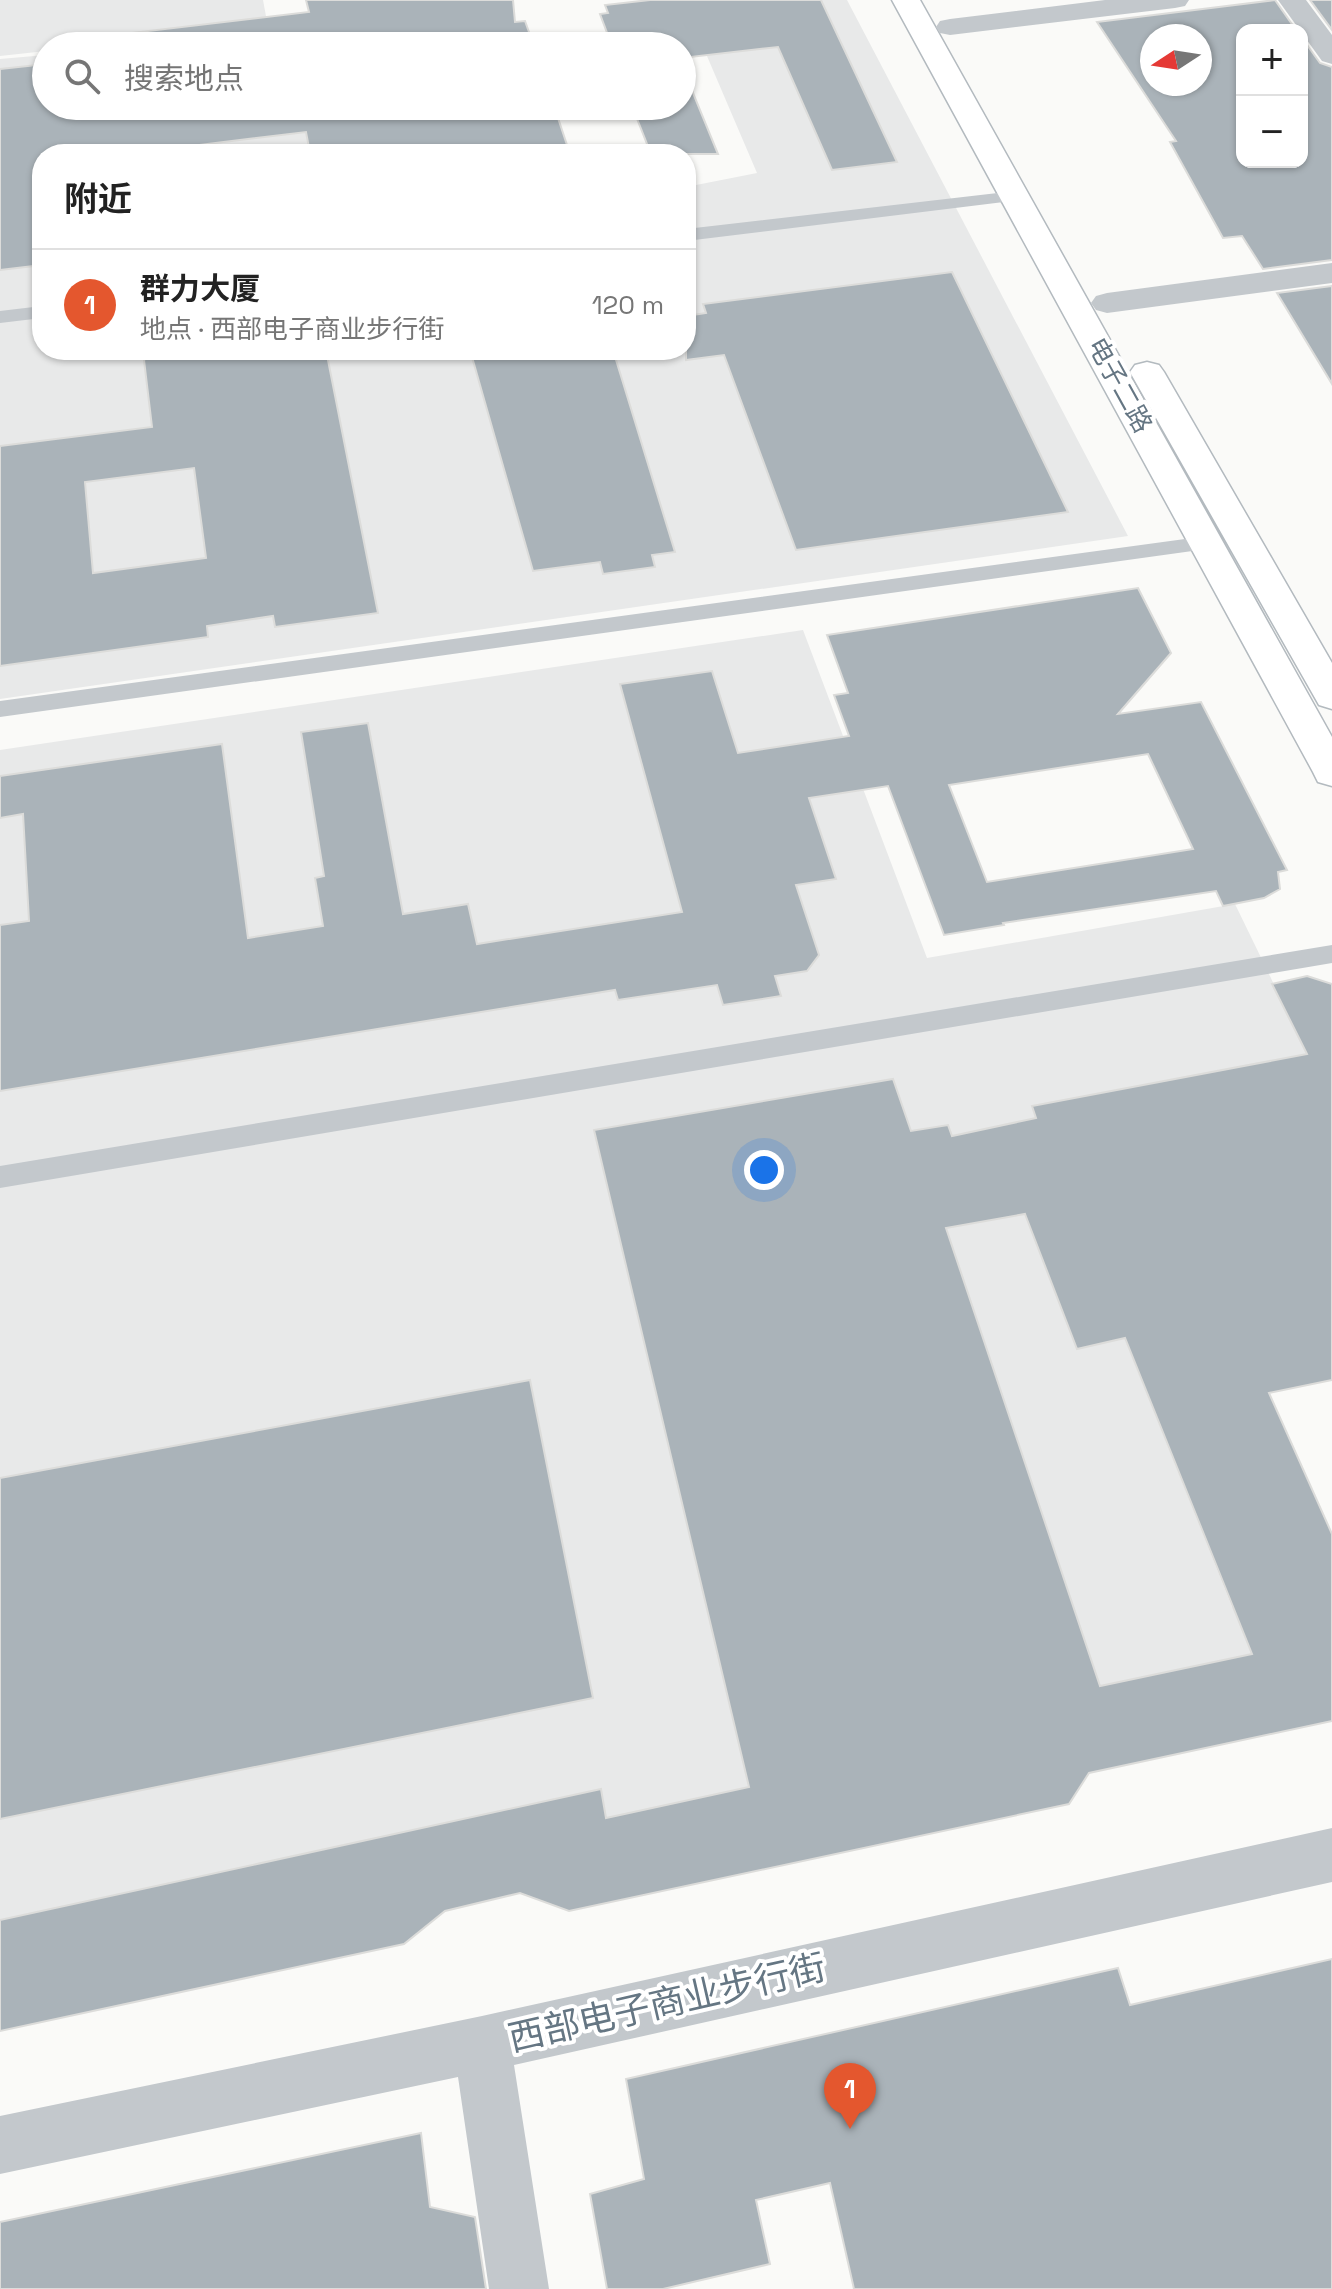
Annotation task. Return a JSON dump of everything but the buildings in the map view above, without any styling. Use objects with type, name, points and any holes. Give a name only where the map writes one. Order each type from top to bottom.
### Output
[{"type":"main road","name":"电子二路","points":[[906,0],[1332,772]]},
{"type":"main road","name":"电子二路","points":[[943,13],[1332,696]]},
{"type":"street","points":[[943,13],[1175,0]]},
{"type":"street","points":[[1292,0],[1332,55]]},
{"type":"street","points":[[1120,325],[1332,273]]},
{"type":"street","name":"西部电子商业步行街","points":[[0,2145],[482,2044],[1332,1855]]},
{"type":"street","points":[[482,2044],[519,2289]]},
{"type":"lane","points":[[696,234],[1015,196]]},
{"type":"lane","points":[[0,317],[32,313]]},
{"type":"lane","points":[[0,709],[1207,543]]},
{"type":"lane","points":[[0,1177],[1332,954]]},
{"type":"shaded area","points":[[0,0],[263,0],[268,27],[222,32],[32,32],[32,53],[0,56]]},
{"type":"shaded area","points":[[683,0],[847,0],[1128,536],[0,699],[0,59],[32,56],[32,120],[454,120],[461,144],[32,144],[32,360],[696,360],[696,185],[757,173]]},
{"type":"shaded area","points":[[803,630],[927,958],[1235,904],[1332,1104],[1032,1107],[1232,1607],[1325,1639],[850,1738],[856,1763],[606,1818],[600,1789],[0,1920],[0,750]]},
{"type":"place","name":"群力大厦","points":[[850,2129]]}]
